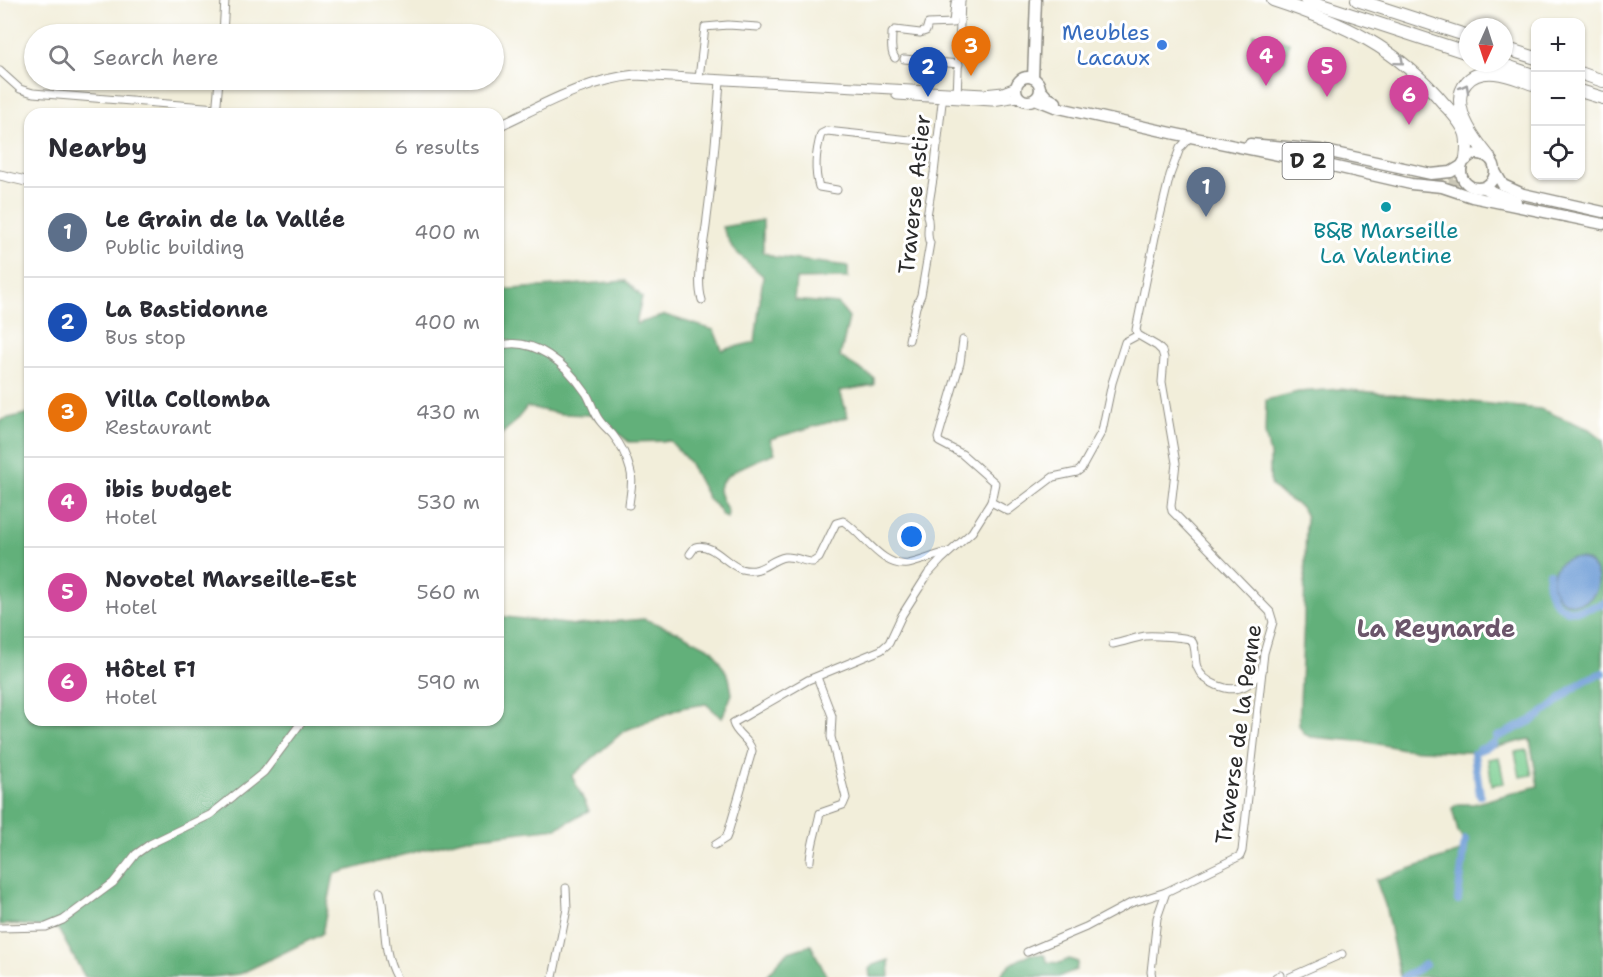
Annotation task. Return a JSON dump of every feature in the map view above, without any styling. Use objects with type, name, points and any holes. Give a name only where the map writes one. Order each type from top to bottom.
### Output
[{"type":"highway","points":[[1273,0],[1351,30],[1397,58],[1434,92],[1461,124],[1466,134],[1464,162]]},
{"type":"highway","points":[[1306,0],[1459,50]]},
{"type":"highway","points":[[1357,0],[1459,33]]},
{"type":"highway","points":[[1375,0],[1438,26]]},
{"type":"highway","points":[[1513,51],[1531,56]]},
{"type":"highway","points":[[1513,68],[1531,74]]},
{"type":"highway","points":[[1489,157],[1476,141],[1461,109],[1459,101],[1463,86],[1478,74],[1488,73],[1498,73],[1531,83]]},
{"type":"highway","points":[[1585,74],[1603,81]]},
{"type":"highway","points":[[1585,92],[1603,98]]},
{"type":"highway","points":[[1585,99],[1603,105]]},
{"type":"main road","points":[[1017,92],[1028,101],[1037,94],[1036,81],[1033,78],[1036,0]]},
{"type":"main road","points":[[504,123],[583,86],[622,76],[699,78],[865,88],[993,101],[1017,92]]},
{"type":"main road","points":[[1017,92],[1020,79],[1033,78]]},
{"type":"main road","name":"D 2","points":[[1037,94],[1055,107],[1176,134],[1255,145],[1321,150],[1431,174],[1451,172],[1464,162]]},
{"type":"main road","name":"D 2","points":[[1037,94],[1058,103],[1424,186],[1442,187],[1472,197],[1603,216]]},
{"type":"main road","points":[[1255,145],[1293,153],[1332,157],[1404,173]]},
{"type":"main road","points":[[1496,173],[1489,185],[1483,188],[1473,188],[1461,177],[1464,162],[1478,154],[1489,157],[1503,185],[1523,194],[1603,212]]},
{"type":"main road","points":[[0,175],[24,181]]},
{"type":"main road","name":"D 2","points":[[1394,179],[1425,183],[1447,180],[1464,182]]},
{"type":"main road","name":"D 2","points":[[1483,188],[1603,224]]},
{"type":"street","points":[[224,24],[225,0]]},
{"type":"street","points":[[895,58],[892,46],[892,33],[895,30],[920,33],[926,31],[928,24],[953,23],[955,3],[961,0],[957,96]]},
{"type":"street","points":[[699,78],[705,27],[728,25],[758,27]]},
{"type":"street","points":[[904,59],[959,64]]},
{"type":"street","points":[[0,71],[24,90]]},
{"type":"street","points":[[702,300],[699,292],[703,241],[713,170],[720,80]]},
{"type":"street","points":[[25,90],[33,93],[186,108]]},
{"type":"street","points":[[217,108],[218,90]]},
{"type":"street","name":"Traverse Astier","points":[[909,340],[921,295],[930,243],[927,237],[929,219],[927,216],[943,95]]},
{"type":"street","points":[[837,190],[819,187],[815,176],[817,146],[821,134],[827,131],[938,143]]},
{"type":"street","points":[[1176,134],[1180,148]]},
{"type":"street","points":[[991,502],[1008,511],[1053,477],[1082,469],[1101,431],[1112,383],[1125,342],[1138,335],[1136,325],[1172,170],[1180,148],[1194,135]]},
{"type":"street","name":"Traverse de la Penne","points":[[1138,335],[1157,346],[1164,358],[1162,382],[1176,463],[1172,512],[1270,612],[1273,622],[1262,671],[1240,856],[1166,891]]},
{"type":"street","points":[[715,845],[726,838],[728,833],[752,751],[752,745],[734,728],[733,723],[792,688],[881,650],[889,643],[928,574],[972,532],[991,502],[995,483],[962,454],[939,442],[938,438],[963,353],[963,340]]},
{"type":"street","points":[[504,345],[513,343],[527,345],[540,350],[555,359],[578,382],[587,394],[598,419],[615,437],[625,455],[631,471],[629,505]]},
{"type":"street","points":[[690,554],[695,547],[706,547],[744,570],[768,567],[789,556],[813,562],[819,558],[836,523],[843,521],[884,556],[897,563],[909,564],[951,551]]},
{"type":"street","points":[[1113,644],[1147,636],[1187,638],[1193,644],[1196,663],[1202,675],[1215,684],[1228,688],[1236,689],[1248,685],[1262,671]]},
{"type":"street","points":[[810,861],[811,845],[820,813],[843,805],[846,798],[831,737],[832,716],[817,676]]},
{"type":"street","points":[[0,928],[46,927],[63,920],[113,883],[136,854],[150,844],[210,814],[264,772],[298,726]]},
{"type":"street","points":[[553,977],[567,909],[566,888]]},
{"type":"street","points":[[1027,952],[1086,927],[1131,903],[1166,891]]},
{"type":"street","points":[[1152,977],[1157,918],[1166,891]]},
{"type":"street","points":[[380,892],[386,950],[396,977]]},
{"type":"street","points":[[1290,977],[1342,954]]},
{"type":"green space","points":[[1254,34],[1289,42],[1285,61],[1249,52]]},
{"type":"green space","points":[[763,220],[763,252],[774,257],[848,266],[848,278],[796,279],[794,300],[838,304],[849,318],[840,357],[874,378],[874,385],[840,391],[848,417],[770,439],[775,453],[742,467],[721,483],[719,489],[728,512],[727,518],[722,516],[719,509],[709,500],[689,462],[670,441],[629,442],[604,422],[591,415],[561,414],[527,407],[504,432],[504,290],[626,281],[642,297],[636,324],[665,315],[714,330],[722,350],[755,342],[763,276],[733,249],[722,227]]},
{"type":"green space","points":[[1340,389],[1540,409],[1589,429],[1603,440],[1603,977],[1400,977],[1385,905],[1376,880],[1463,851],[1466,845],[1458,832],[1452,808],[1458,804],[1473,804],[1538,786],[1530,739],[1476,752],[1403,749],[1368,742],[1311,737],[1304,734],[1299,725],[1306,517],[1301,507],[1272,486],[1270,454],[1265,434],[1266,400],[1298,392]]},
{"type":"green space","points":[[24,414],[24,726],[504,726],[504,617],[575,625],[644,619],[678,632],[713,650],[729,677],[732,694],[722,718],[706,704],[681,708],[624,731],[572,776],[589,811],[557,828],[462,839],[334,874],[322,934],[240,974],[210,977],[85,977],[58,929],[14,924],[0,925],[0,420]]},
{"type":"green space","points":[[1527,750],[1532,775],[1520,777],[1515,752]]},
{"type":"green space","points":[[1499,757],[1504,783],[1492,785],[1488,759]]},
{"type":"green space","points":[[811,945],[827,977],[766,977],[786,953]]},
{"type":"green space","points":[[1030,954],[1044,955],[1048,962],[1060,963],[1069,959],[1078,962],[1076,970],[1058,977],[1000,977],[1009,966]]},
{"type":"green space","points":[[889,960],[890,977],[870,977],[869,969],[873,965]]},
{"type":"water","points":[[1575,558],[1591,565],[1598,581],[1591,597],[1575,604],[1559,597],[1552,581],[1559,565]]},
{"type":"waterway","points":[[1549,573],[1551,595],[1565,609],[1580,610],[1603,604]]},
{"type":"waterway","points":[[1497,737],[1536,718],[1584,681],[1603,673]]},
{"type":"waterway","points":[[1479,750],[1494,744]]},
{"type":"waterway","points":[[1474,754],[1480,795]]},
{"type":"waterway","points":[[1458,900],[1465,840]]},
{"type":"waterway","points":[[1404,977],[1425,965]]},
{"type":"tunnel","points":[[1419,176],[1491,192]]},
{"type":"place","name":"Meubles Lacaux","points":[[1162,45]]},
{"type":"place","name":"Villa Collomba","points":[[971,76]]},
{"type":"place","name":"ibis budget","points":[[1266,86]]},
{"type":"place","name":"La Bastidonne","points":[[928,97]]},
{"type":"place","name":"Novotel Marseille-Est","points":[[1327,97]]},
{"type":"place","name":"Hôtel F1","points":[[1409,125]]},
{"type":"place","name":"B&B Marseille La Valentine","points":[[1386,207]]},
{"type":"place","name":"Le Grain de la Vallée","points":[[1206,217]]},
{"type":"district","name":"La Reynarde","points":[[1436,629]]}]
